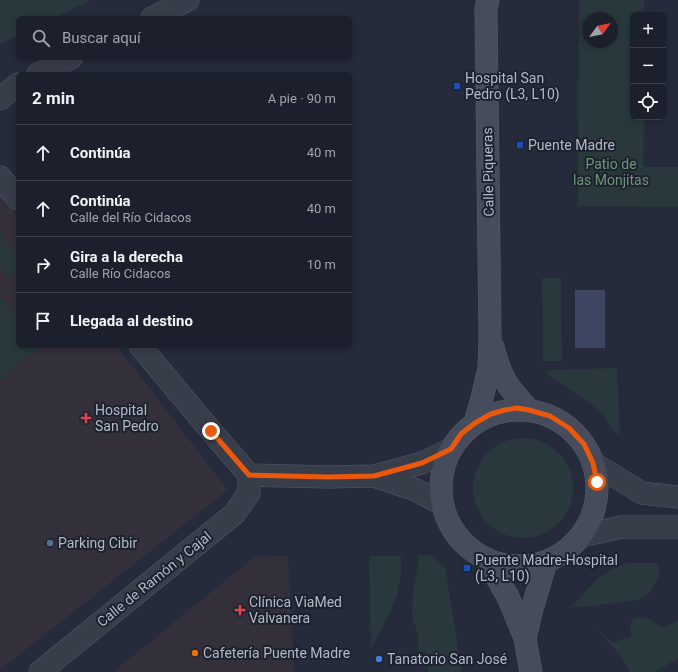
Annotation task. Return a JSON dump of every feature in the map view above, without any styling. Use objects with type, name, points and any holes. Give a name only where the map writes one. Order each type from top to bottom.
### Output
[{"type":"street","points":[[156,16],[188,0]]},
{"type":"street","name":"Calle Piqueras","points":[[475,423],[489,369],[490,334],[486,3]]},
{"type":"street","points":[[42,72],[67,60]]},
{"type":"street","points":[[0,91],[16,85]]},
{"type":"street","points":[[0,98],[16,86]]},
{"type":"street","points":[[0,177],[16,197]]},
{"type":"street","name":"Calle Piqueras","points":[[490,334],[497,362],[506,381],[529,410]]},
{"type":"street","points":[[142,348],[249,475],[328,477],[374,476],[422,463],[451,449]]},
{"type":"street","points":[[517,408],[529,410],[550,416],[569,428],[584,444],[593,463],[597,482],[596,502],[590,520],[581,536],[571,547],[546,562],[527,566],[507,566],[487,560],[471,551],[458,538],[448,522],[442,504],[440,485],[443,466],[451,449],[461,434],[475,423],[491,414],[517,408]]},
{"type":"street","points":[[593,463],[642,493],[678,497]]},
{"type":"street","name":"Calle de Ramón y Cajal","points":[[40,672],[234,514],[249,494],[249,475]]},
{"type":"street","points":[[374,476],[416,490],[442,504]]},
{"type":"street","points":[[581,536],[622,527],[678,527]]},
{"type":"street","points":[[487,560],[508,597],[525,638],[531,672]]},
{"type":"street","points":[[525,638],[546,562]]},
{"type":"shaded area","name":"Hospital San Pedro","points":[[0,194],[16,215],[16,348],[119,348],[228,490],[0,670]]},
{"type":"shaded area","name":"Clínica ViaMed Valvanera","points":[[288,555],[294,672],[113,672],[254,557]]},
{"type":"green space","points":[[0,0],[91,0],[58,16],[16,16],[16,36],[0,44]]},
{"type":"green space","name":"Patio de las Monjitas","points":[[579,0],[644,0],[644,12],[630,12],[630,120],[644,120],[643,167],[678,167],[678,207],[578,206]]},
{"type":"green space","points":[[0,234],[16,254],[16,270],[9,277],[0,266]]},
{"type":"green space","points":[[542,278],[561,278],[562,361],[543,361]]},
{"type":"green space","points":[[0,297],[16,315],[16,348],[39,348],[0,379]]},
{"type":"green space","points":[[617,368],[620,434],[616,433],[603,415],[591,404],[548,375],[546,370]]},
{"type":"green space","points":[[523,438],[542,442],[558,453],[569,469],[573,488],[569,507],[558,523],[542,534],[523,538],[504,534],[488,523],[477,507],[473,488],[477,469],[488,453],[504,442]]},
{"type":"green space","points":[[418,555],[431,555],[445,567],[462,672],[428,672],[426,651],[418,651],[418,633],[413,621],[412,613]]},
{"type":"green space","points":[[369,556],[401,556],[401,574],[397,596],[371,649]]},
{"type":"green space","points":[[627,563],[658,563],[660,572],[657,581],[649,593],[638,600],[593,606],[571,607],[597,579],[614,568]]},
{"type":"green space","points":[[641,617],[651,620],[662,627],[678,621],[678,658],[655,672],[630,672],[627,665],[618,653],[593,626],[613,643],[631,636],[630,624],[634,618]]},
{"type":"water","points":[[575,290],[605,290],[605,348],[575,348]]},
{"type":"place","name":"Hospital San Pedro (L3, L10)","points":[[457,86]]},
{"type":"place","name":"Puente Madre","points":[[520,145]]},
{"type":"place","name":"Hospital San Pedro","points":[[86,418]]},
{"type":"place","name":"Parking Cibir","points":[[50,543]]},
{"type":"place","name":"Puente Madre-Hospital (L3, L10)","points":[[467,568]]},
{"type":"place","name":"Clínica ViaMed Valvanera","points":[[240,610]]},
{"type":"place","name":"Cafetería Puente Madre","points":[[195,653]]},
{"type":"place","name":"Tanatorio San José","points":[[379,659]]},
{"type":"route","points":[[211,431],[249,475],[328,477],[374,476],[422,463],[451,449],[461,434],[475,423],[491,414],[517,408],[550,416],[569,428],[584,444],[593,463],[597,482]]}]
